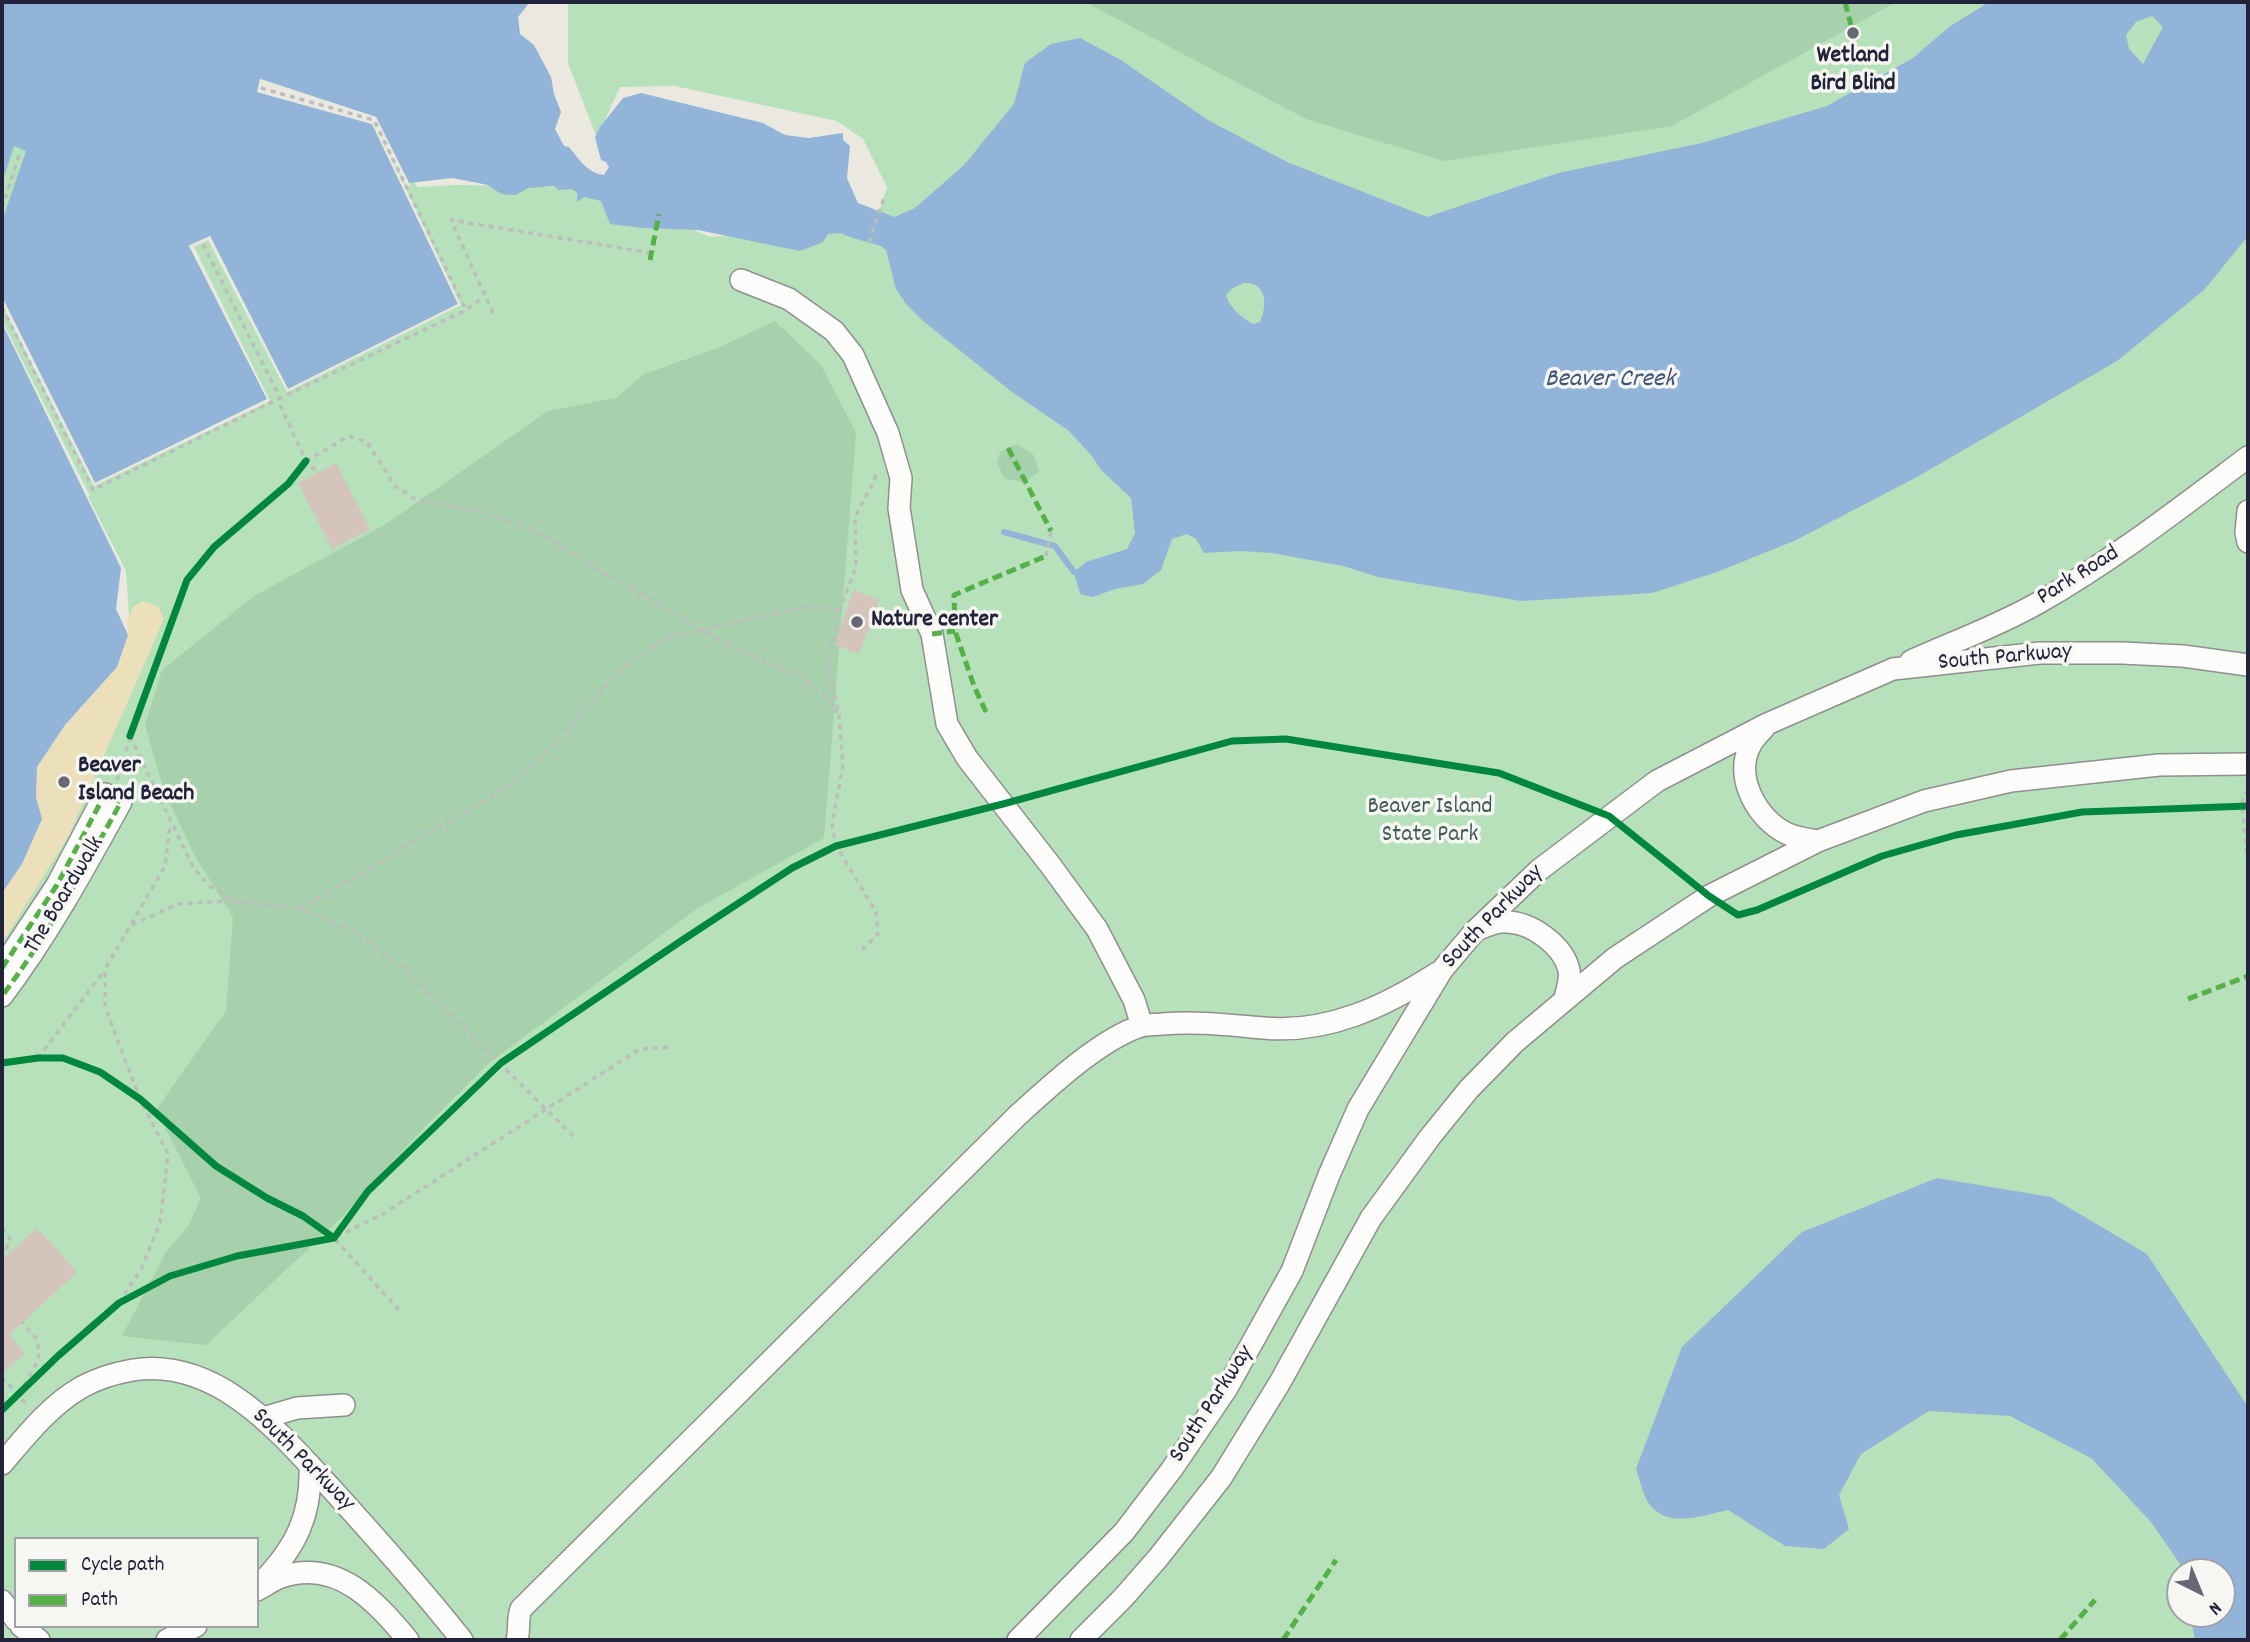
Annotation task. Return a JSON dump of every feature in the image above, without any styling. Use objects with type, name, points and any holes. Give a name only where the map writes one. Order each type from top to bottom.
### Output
[{"type":"street","points":[[741,280],[789,299],[834,331],[853,355],[888,433],[901,478],[899,508],[912,590],[932,634],[947,724],[967,758],[1097,929],[1134,1000],[1142,1026]]},
{"type":"street","name":"Park Road","points":[[1893,669],[2036,605],[2095,568],[2248,457]]},
{"type":"street","points":[[2248,512],[2248,542]]},
{"type":"street","name":"South Parkway","points":[[1017,1640],[1124,1532],[1172,1469],[1227,1388],[1292,1271],[1358,1109],[1442,970],[1475,931],[1539,870],[1657,781],[1767,724],[1893,669],[2040,653],[2183,656],[2248,665]]},
{"type":"street","points":[[1767,724],[1750,746],[1746,762],[1747,787],[1759,812],[1777,828],[1788,835],[1818,841]]},
{"type":"street","name":"South Parkway","points":[[1081,1640],[1158,1558],[1221,1478],[1279,1384],[1371,1217],[1423,1146],[1469,1089],[1506,1051],[1615,958],[1709,896],[1818,841],[1924,802],[2011,781],[2159,765],[2248,764]]},
{"type":"street","name":"The Boardwalk","points":[[2,968],[57,885],[106,794],[121,802],[72,893],[2,996]]},
{"type":"street","points":[[1475,931],[1493,923],[1507,921],[1527,926],[1541,934],[1565,959],[1570,978],[1565,998]]},
{"type":"street","points":[[517,1640],[521,1609],[1000,1133],[1082,1061],[1142,1026],[1193,1022],[1267,1029],[1301,1028],[1342,1020],[1399,997],[1442,970]]},
{"type":"street","name":"South Parkway","points":[[2,1464],[58,1404],[83,1386],[114,1373],[148,1368],[176,1371],[201,1378],[229,1392],[263,1418],[294,1447],[419,1585],[462,1640]]},
{"type":"street","points":[[263,1418],[297,1408],[344,1405]]},
{"type":"street","points":[[259,1587],[283,1560],[296,1537],[305,1512],[310,1485],[310,1465]]},
{"type":"street","points":[[259,1588],[282,1577],[309,1574],[333,1577],[356,1587],[382,1609],[408,1640]]},
{"type":"street","points":[[2,1601],[14,1617]]},
{"type":"street","points":[[24,1628],[39,1640]]},
{"type":"street","points":[[167,1640],[192,1628]]},
{"type":"path","points":[[261,88],[374,120],[466,310]]},
{"type":"path","points":[[2,208],[20,152]]},
{"type":"path","points":[[869,242],[884,198]]},
{"type":"path","points":[[493,313],[451,220],[651,253]]},
{"type":"path","points":[[203,244],[280,398],[279,403],[306,461],[317,472]]},
{"type":"path","points":[[2,307],[93,490],[466,310],[484,297]]},
{"type":"path","points":[[300,468],[306,461],[349,436],[367,442],[395,486],[415,499],[481,512],[525,526],[730,646],[800,676],[824,695],[839,715]]},
{"type":"path","points":[[862,950],[878,934],[876,912],[836,846],[832,825],[843,765],[839,715],[828,664],[840,610],[856,566],[855,517],[878,469]]},
{"type":"path","points":[[1046,556],[1051,531]]},
{"type":"path","points":[[300,909],[510,785],[558,740],[621,669],[666,638],[806,607],[840,610]]},
{"type":"path","points":[[112,796],[135,723]]},
{"type":"path","points":[[130,736],[194,869],[211,887],[234,901]]},
{"type":"path","points":[[2248,790],[2243,796],[2248,866]]},
{"type":"path","points":[[2229,806],[2245,806]]},
{"type":"path","points":[[38,1058],[105,969],[165,866],[171,823]]},
{"type":"path","points":[[825,852],[849,843]]},
{"type":"path","points":[[130,926],[178,904],[234,901],[300,909],[352,930],[405,969],[576,1139]]},
{"type":"path","points":[[105,969],[105,1007],[140,1099],[168,1154],[160,1223],[141,1269],[119,1303],[109,1312]]},
{"type":"path","points":[[322,1240],[334,1238],[383,1214],[640,1049],[672,1046]]},
{"type":"path","points":[[491,1073],[512,1056]]},
{"type":"path","points":[[26,1060],[50,1058]]},
{"type":"path","points":[[130,1092],[158,1115]]},
{"type":"path","points":[[334,1238],[348,1219]]},
{"type":"path","points":[[2,1228],[10,1238],[2,1254]]},
{"type":"path","points":[[324,1230],[399,1310]]},
{"type":"path","points":[[119,1303],[130,1298]]},
{"type":"path","points":[[2,1404],[18,1395],[38,1361],[40,1351],[36,1338],[22,1322]]},
{"type":"path","points":[[2,1410],[38,1376]]},
{"type":"path","points":[[2,1377],[42,1420]]},
{"type":"green space","name":"Beaver Island State Park","points":[[570,2],[2248,2],[2248,1640],[2,1640],[2,902],[45,837],[132,660],[126,571],[2,328],[2,171],[11,142],[260,73],[382,114],[417,187],[587,187],[711,237],[875,224],[887,187],[863,139],[837,121],[675,86],[620,87],[597,138],[568,63]]},
{"type":"green space","points":[[1085,2],[1896,2],[1672,126],[1444,161],[1306,119]]},
{"type":"green space","points":[[775,321],[821,365],[856,433],[824,838],[698,908],[489,1063],[423,1129],[342,1217],[206,1345],[122,1336],[166,1252],[189,1225],[201,1198],[156,1110],[226,1011],[233,917],[195,856],[164,791],[145,725],[162,670],[254,596],[386,524],[548,411],[616,398],[644,374],[718,348]]},
{"type":"green space","points":[[1017,444],[1033,454],[1039,472],[1024,482],[1005,479],[997,463],[1000,452]]},
{"type":"sand","name":"Beaver Island Beach","points":[[143,601],[158,606],[164,619],[69,835],[2,943],[2,893],[22,864],[42,819],[36,797],[37,767],[65,725],[117,667],[128,635],[127,620],[133,607]]},
{"type":"water","name":"Beaver Creek","points":[[2,2],[530,2],[518,17],[520,34],[534,45],[551,77],[561,112],[555,129],[564,146],[569,147],[584,165],[598,174],[604,175],[609,167],[601,160],[595,137],[600,127],[623,98],[641,93],[763,123],[785,135],[809,138],[843,133],[843,140],[850,146],[847,178],[858,203],[894,217],[915,208],[964,165],[1014,104],[1025,63],[1051,44],[1080,38],[1121,60],[1208,120],[1287,162],[1427,217],[1558,173],[1702,143],[1827,106],[1913,58],[1949,27],[1989,2],[2248,2],[2248,236],[2204,290],[2117,361],[1917,477],[1794,541],[1717,572],[1652,593],[1521,601],[1378,577],[1343,566],[1272,553],[1204,553],[1196,539],[1187,534],[1172,539],[1161,570],[1143,584],[1115,589],[1093,597],[1080,594],[1074,572],[1086,562],[1127,549],[1135,533],[1131,498],[1101,470],[1069,431],[1012,392],[923,321],[906,304],[896,289],[886,250],[881,246],[840,233],[828,234],[823,242],[800,251],[698,230],[610,224],[601,201],[584,197],[577,202],[577,192],[571,189],[559,190],[554,186],[528,188],[516,195],[501,194],[488,185],[452,178],[409,183],[376,117],[261,79],[258,92],[372,124],[458,304],[288,389],[210,236],[189,245],[267,399],[95,483],[2,297],[2,221],[26,151],[14,146],[2,183]],"holes":[[[2152,16],[2163,27],[2143,64],[2129,49],[2126,35],[2136,22]],[[1244,283],[1258,287],[1264,296],[1260,322],[1253,324],[1245,319],[1233,309],[1226,296],[1229,291]]]},
{"type":"water","points":[[2,323],[121,568],[116,609],[128,635],[117,667],[65,725],[37,767],[36,797],[42,819],[22,864],[2,893]]},
{"type":"water","points":[[1937,1178],[2051,1197],[2147,1254],[2248,1407],[2248,1640],[2195,1640],[2193,1628],[2236,1628],[2236,1558],[2176,1558],[2151,1522],[2091,1458],[2010,1416],[1929,1411],[1861,1454],[1839,1495],[1849,1529],[1824,1549],[1785,1546],[1728,1510],[1698,1517],[1676,1518],[1666,1517],[1650,1505],[1636,1469],[1682,1347],[1802,1232]]},
{"type":"pier","points":[[260,79],[376,117],[411,187],[406,185],[377,127],[461,305],[287,392],[208,240],[194,247],[270,401],[94,486],[2,305],[2,297],[95,483],[267,399],[189,246],[210,236],[288,389],[458,304],[372,124],[257,92]]},
{"type":"pier","points":[[2,320],[90,496],[87,497]]},
{"type":"building","points":[[336,463],[370,529],[332,549],[298,483]]},
{"type":"building","name":"Nature center","points":[[853,590],[879,600],[859,654],[835,645]]},
{"type":"building","points":[[37,1228],[77,1272],[9,1335],[25,1353],[2,1374],[2,1260]]},
{"type":"waterway","points":[[1004,532],[1055,546],[1074,572]]},
{"type":"marked path","points":[[1845,2],[1853,33]]},
{"type":"marked path","points":[[650,260],[659,214]]},
{"type":"marked path","points":[[1008,448],[1051,531]]},
{"type":"marked path","points":[[986,712],[955,631],[954,595],[1046,556]]},
{"type":"marked path","points":[[932,634],[955,631]]},
{"type":"marked path","points":[[2,968],[57,885],[105,794],[121,802],[50,925],[2,996]]},
{"type":"marked path","points":[[2188,999],[2248,976]]},
{"type":"marked path","points":[[1283,1640],[1336,1560]]},
{"type":"marked path","points":[[2060,1640],[2095,1600]]},
{"type":"cycle path","points":[[130,736],[187,580],[214,547],[288,484],[306,461]]},
{"type":"cycle path","points":[[2,1063],[63,1058],[100,1072],[140,1099],[216,1166],[267,1198],[303,1216],[334,1238],[368,1191],[501,1063],[792,868],[836,846],[1003,804],[1232,741],[1286,739],[1499,773],[1609,816],[1709,896],[1738,915],[1757,910],[1882,856],[1956,835],[2082,812],[2248,806]]},
{"type":"cycle path","points":[[2,1410],[119,1303],[170,1276],[237,1256],[334,1238]]},
{"type":"place","name":"Wetland Bird Blind","points":[[1853,33]]},
{"type":"place","name":"Nature center","points":[[857,622]]},
{"type":"place","name":"Beaver Island Beach","points":[[64,782]]}]
